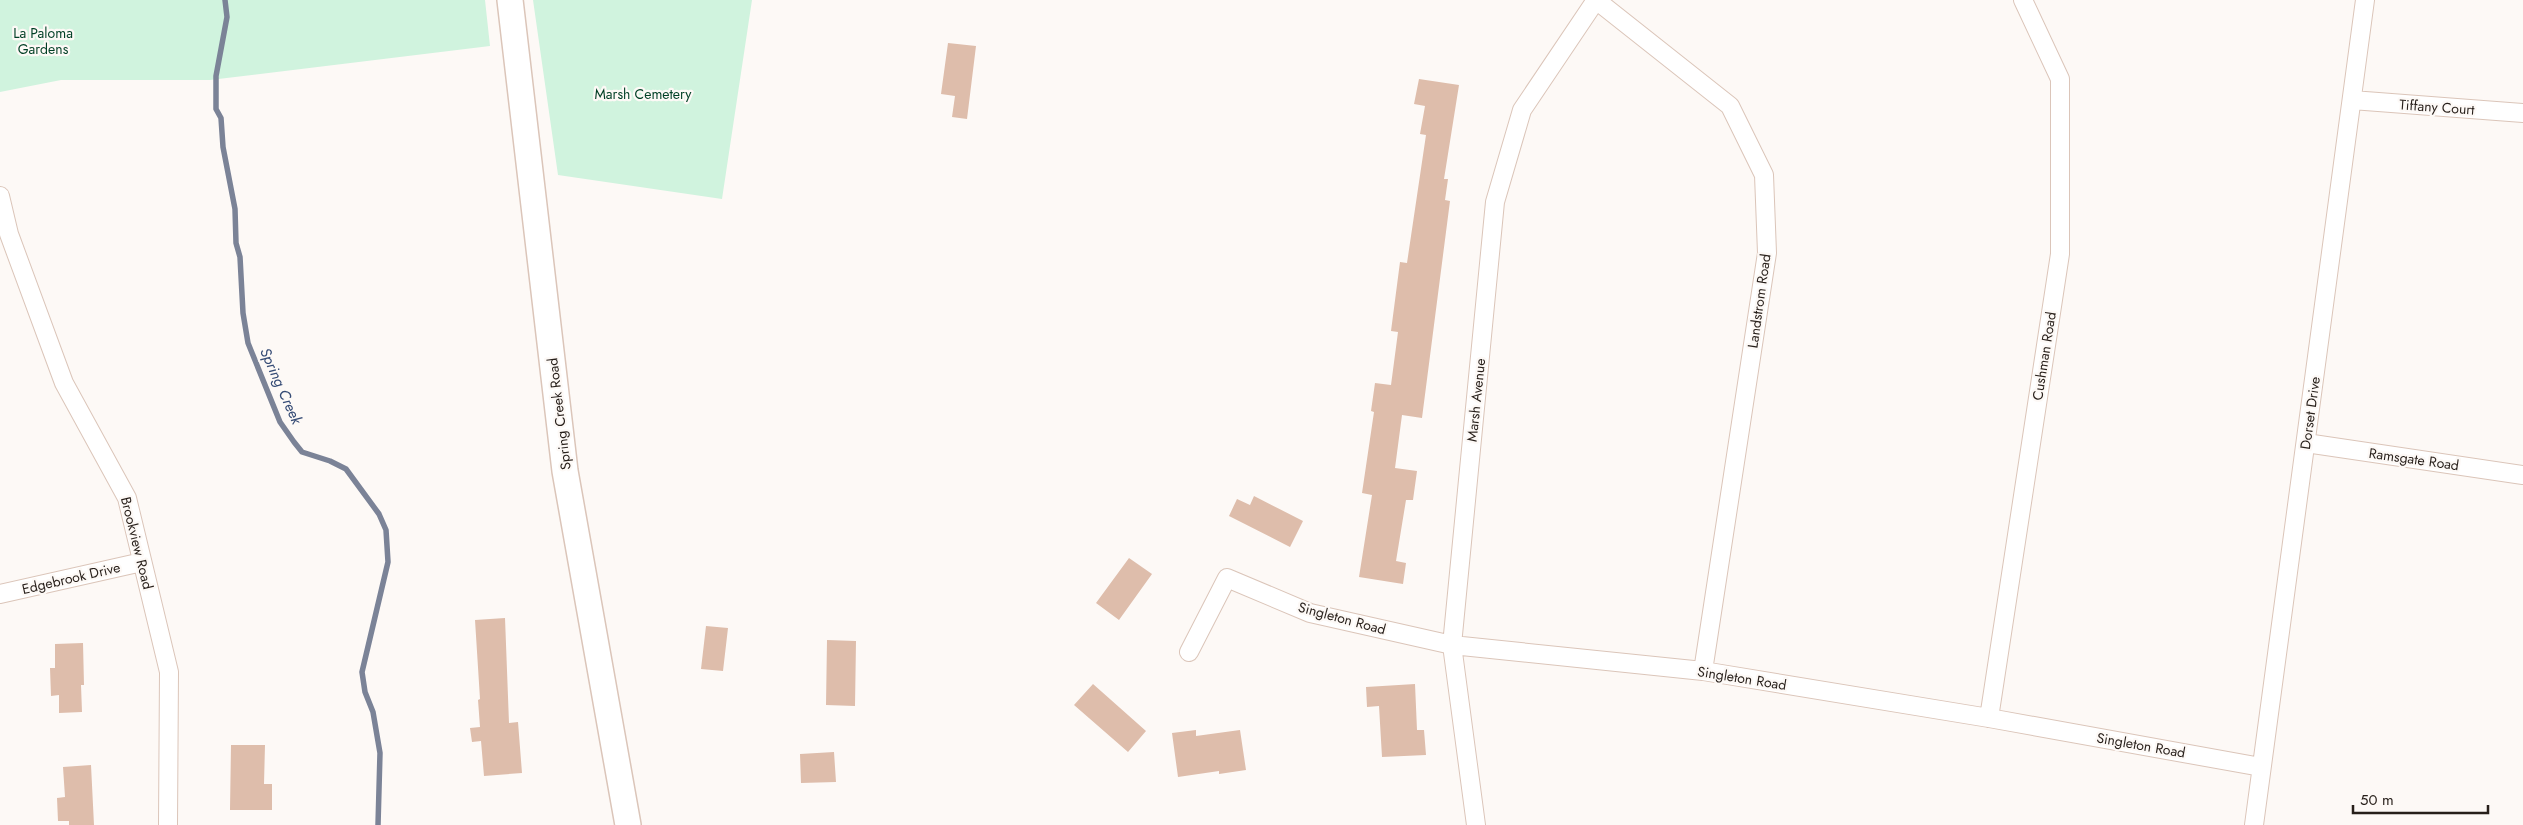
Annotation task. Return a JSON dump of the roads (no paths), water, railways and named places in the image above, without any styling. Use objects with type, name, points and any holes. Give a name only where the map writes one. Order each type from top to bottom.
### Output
[{"type":"main road","name":"Spring Creek Road","points":[[510,0],[565,471],[628,825]]},
{"type":"street","name":"Marsh Avenue","points":[[1476,825],[1452,645],[1495,202],[1522,110],[1596,0]]},
{"type":"street","name":"Landstrom Road","points":[[1596,0],[1730,106],[1764,175],[1767,253],[1703,671]]},
{"type":"street","name":"Cushman Road","points":[[1988,718],[2060,254],[2060,79],[2023,0]]},
{"type":"street","name":"Dorset Drive","points":[[2254,825],[2365,0]]},
{"type":"street","name":"Tiffany Court","points":[[2352,100],[2523,113]]},
{"type":"street","name":"Brookview Road","points":[[0,196],[9,234],[64,383],[127,498],[169,672],[168,825]]},
{"type":"street","name":"Ramsgate Road","points":[[2306,443],[2523,474]]},
{"type":"street","name":"Edgebrook Drive","points":[[0,594],[142,562]]},
{"type":"street","name":"Singleton Road","points":[[1189,652],[1228,578],[1310,613],[1452,645],[1703,671],[1988,718],[2261,767]]},
{"type":"waterway","name":"Spring Creek","points":[[225,0],[227,17],[216,76],[216,109],[221,118],[223,147],[235,209],[236,243],[240,257],[243,313],[248,343],[280,422],[294,442],[302,452],[330,461],[346,469],[379,514],[386,530],[388,562],[362,672],[365,692],[373,712],[380,753],[378,825]]},
{"type":"park label","name":"La Paloma Gardens","points":[[43,42]]},
{"type":"park label","name":"Marsh Cemetery","points":[[643,94]]}]
